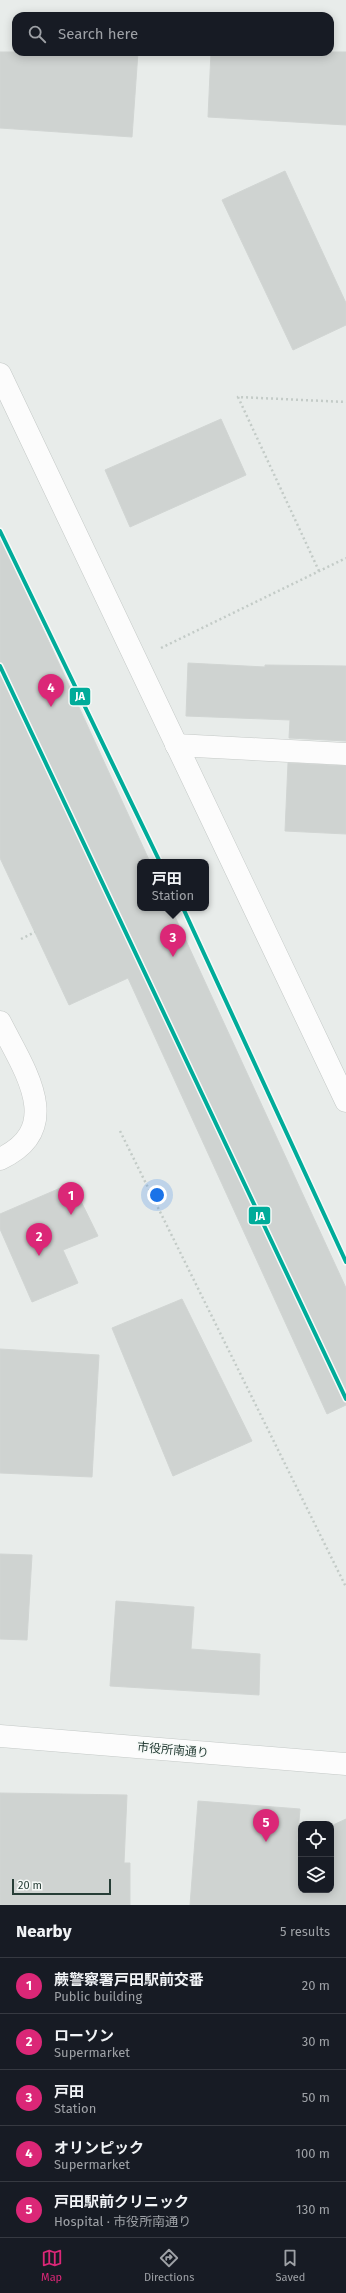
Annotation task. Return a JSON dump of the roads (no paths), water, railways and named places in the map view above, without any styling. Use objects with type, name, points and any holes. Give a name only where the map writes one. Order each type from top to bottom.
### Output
[{"type":"street","points":[[0,374],[346,1100]]},
{"type":"street","points":[[176,745],[346,754]]},
{"type":"street","points":[[0,1022],[32,1086],[37,1102],[36,1120],[29,1137],[16,1151],[0,1159]]},
{"type":"street","name":"市役所南通り","points":[[0,1736],[346,1764]]},
{"type":"place","name":"オリンピック","points":[[51,707]]},
{"type":"place","name":"戸田","points":[[173,957]]},
{"type":"place","name":"蕨警察署戸田駅前交番","points":[[71,1215]]},
{"type":"place","name":"ローソン","points":[[39,1256]]},
{"type":"place","name":"戸田駅前クリニック","points":[[266,1842]]}]
